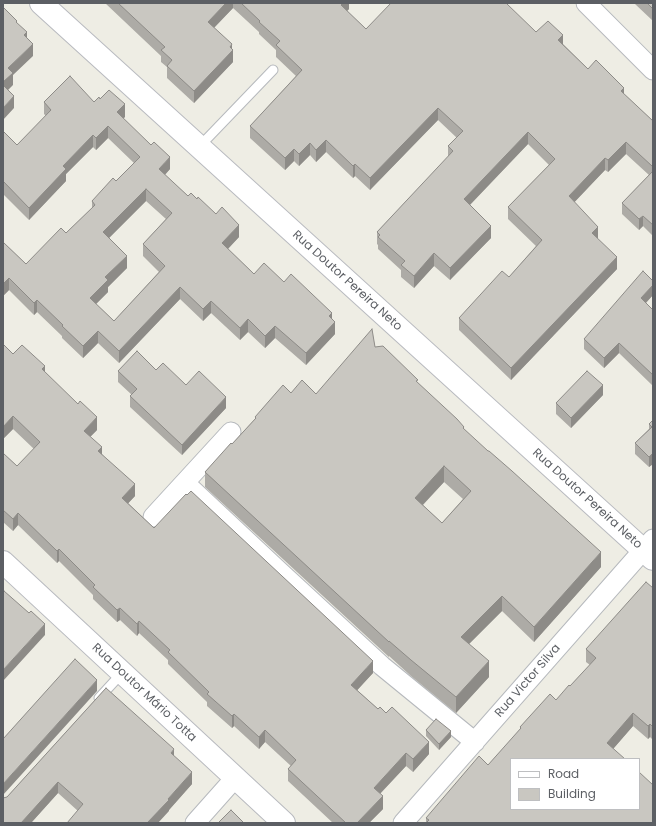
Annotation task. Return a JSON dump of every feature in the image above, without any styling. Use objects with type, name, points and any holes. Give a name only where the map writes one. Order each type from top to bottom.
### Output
[{"type":"street","name":"Rua Doutor Pereira Neto","points":[[41,3],[199,148],[650,549]]},
{"type":"street","points":[[586,3],[653,70]]},
{"type":"street","points":[[153,517],[231,432]]},
{"type":"street","points":[[185,483],[382,666],[475,742]]},
{"type":"street","name":"Rua Victor Silva","points":[[403,823],[650,549]]},
{"type":"street","name":"Rua Doutor Mário Totta","points":[[3,562],[284,823]]},
{"type":"street","points":[[195,823],[236,778]]},
{"type":"lane","points":[[199,148],[273,70]]},
{"type":"lane","points":[[95,702],[122,673]]},
{"type":"building","points":[[118,3],[226,3],[208,22],[232,44],[230,47],[233,50],[194,91],[167,66],[172,60],[161,50],[165,47]]},
{"type":"building","points":[[241,3],[343,3],[341,5],[366,29],[391,3],[506,3],[536,32],[548,21],[563,35],[558,40],[588,69],[596,60],[624,88],[621,91],[653,121],[652,166],[626,142],[608,160],[605,158],[569,196],[598,227],[592,233],[617,257],[511,368],[459,318],[502,271],[509,277],[542,240],[508,207],[555,159],[528,132],[464,199],[491,226],[450,268],[434,253],[414,276],[401,265],[405,261],[378,237],[380,235],[377,232],[453,151],[448,146],[463,131],[438,108],[370,178],[355,164],[353,166],[326,140],[316,150],[310,143],[299,154],[294,149],[285,158],[250,126],[302,70],[276,45],[280,41]]},
{"type":"building","points":[[647,3],[653,3],[653,9]]},
{"type":"building","points":[[3,7],[27,32],[24,35],[33,44],[8,68],[13,73],[3,82]]},
{"type":"building","points":[[70,76],[94,102],[99,97],[100,99],[109,90],[125,104],[117,112],[151,145],[154,142],[170,157],[159,169],[188,196],[191,193],[197,199],[198,197],[216,214],[222,207],[239,225],[222,243],[254,274],[264,263],[284,282],[291,274],[332,313],[329,316],[335,322],[306,353],[275,326],[265,336],[248,319],[240,328],[211,301],[203,309],[180,287],[119,351],[98,331],[83,346],[37,300],[34,303],[9,278],[3,284],[3,242],[26,264],[61,228],[66,233],[95,205],[92,201],[113,178],[116,181],[140,157],[108,126],[96,138],[93,135],[63,166],[66,169],[29,208],[3,181],[3,131],[17,145],[51,110],[44,102]],"holes":[[[146,189],[172,213],[143,244],[165,266],[114,321],[90,298],[108,280],[105,277],[127,256],[103,232]]]},
{"type":"building","points":[[3,85],[14,96],[3,108]]},
{"type":"building","points":[[653,171],[653,225],[643,216],[639,219],[622,203]]},
{"type":"building","points":[[643,271],[653,281],[653,285],[641,298],[653,310],[653,375],[619,343],[604,358],[584,339]]},
{"type":"building","points":[[372,329],[375,347],[383,346],[418,380],[416,381],[457,419],[464,427],[463,428],[601,552],[534,627],[502,596],[461,637],[489,661],[456,697],[389,642],[205,472],[256,418],[255,417],[283,385],[291,393],[302,380],[316,394]],"holes":[[[444,466],[471,491],[442,523],[415,498]]]},
{"type":"building","points":[[3,344],[13,354],[22,345],[45,366],[42,369],[78,404],[80,401],[97,417],[84,431],[102,447],[98,451],[135,484],[122,498],[154,528],[186,494],[187,495],[191,491],[373,661],[351,685],[378,709],[380,707],[386,713],[392,707],[429,742],[413,759],[406,753],[374,788],[383,796],[357,823],[346,823],[288,769],[296,760],[265,730],[259,737],[234,714],[232,716],[207,694],[209,692],[168,652],[170,650],[139,621],[137,624],[120,608],[117,610],[93,587],[95,585],[59,549],[57,551],[18,513],[13,519],[3,510],[3,453],[17,466],[40,442],[13,416],[3,427]]},
{"type":"building","points":[[137,351],[156,370],[163,363],[186,385],[199,371],[226,397],[182,445],[130,396],[137,389],[118,371]]},
{"type":"building","points":[[587,371],[603,385],[571,418],[556,403]]},
{"type":"building","points":[[653,420],[653,453],[649,457],[635,443],[652,427],[649,424]]},
{"type":"building","points":[[646,582],[653,588],[653,725],[652,726],[650,724],[648,726],[633,713],[607,743],[624,758],[510,758],[510,810],[640,810],[640,773],[653,785],[653,823],[426,823],[429,820],[426,818],[479,756],[488,765],[550,694],[556,700],[596,658],[586,649]]},
{"type":"building","points":[[4,591],[29,613],[31,611],[45,624],[3,670],[3,592]]},
{"type":"building","points":[[75,659],[97,680],[3,784],[3,739]]},
{"type":"building","points":[[106,688],[174,749],[171,753],[192,772],[168,799],[169,800],[147,823],[67,823],[83,804],[58,782],[21,823],[3,823],[3,798],[7,797]]},
{"type":"building","points":[[436,719],[451,731],[439,744],[426,730]]},
{"type":"building","points":[[231,810],[244,823],[218,823]]}]
